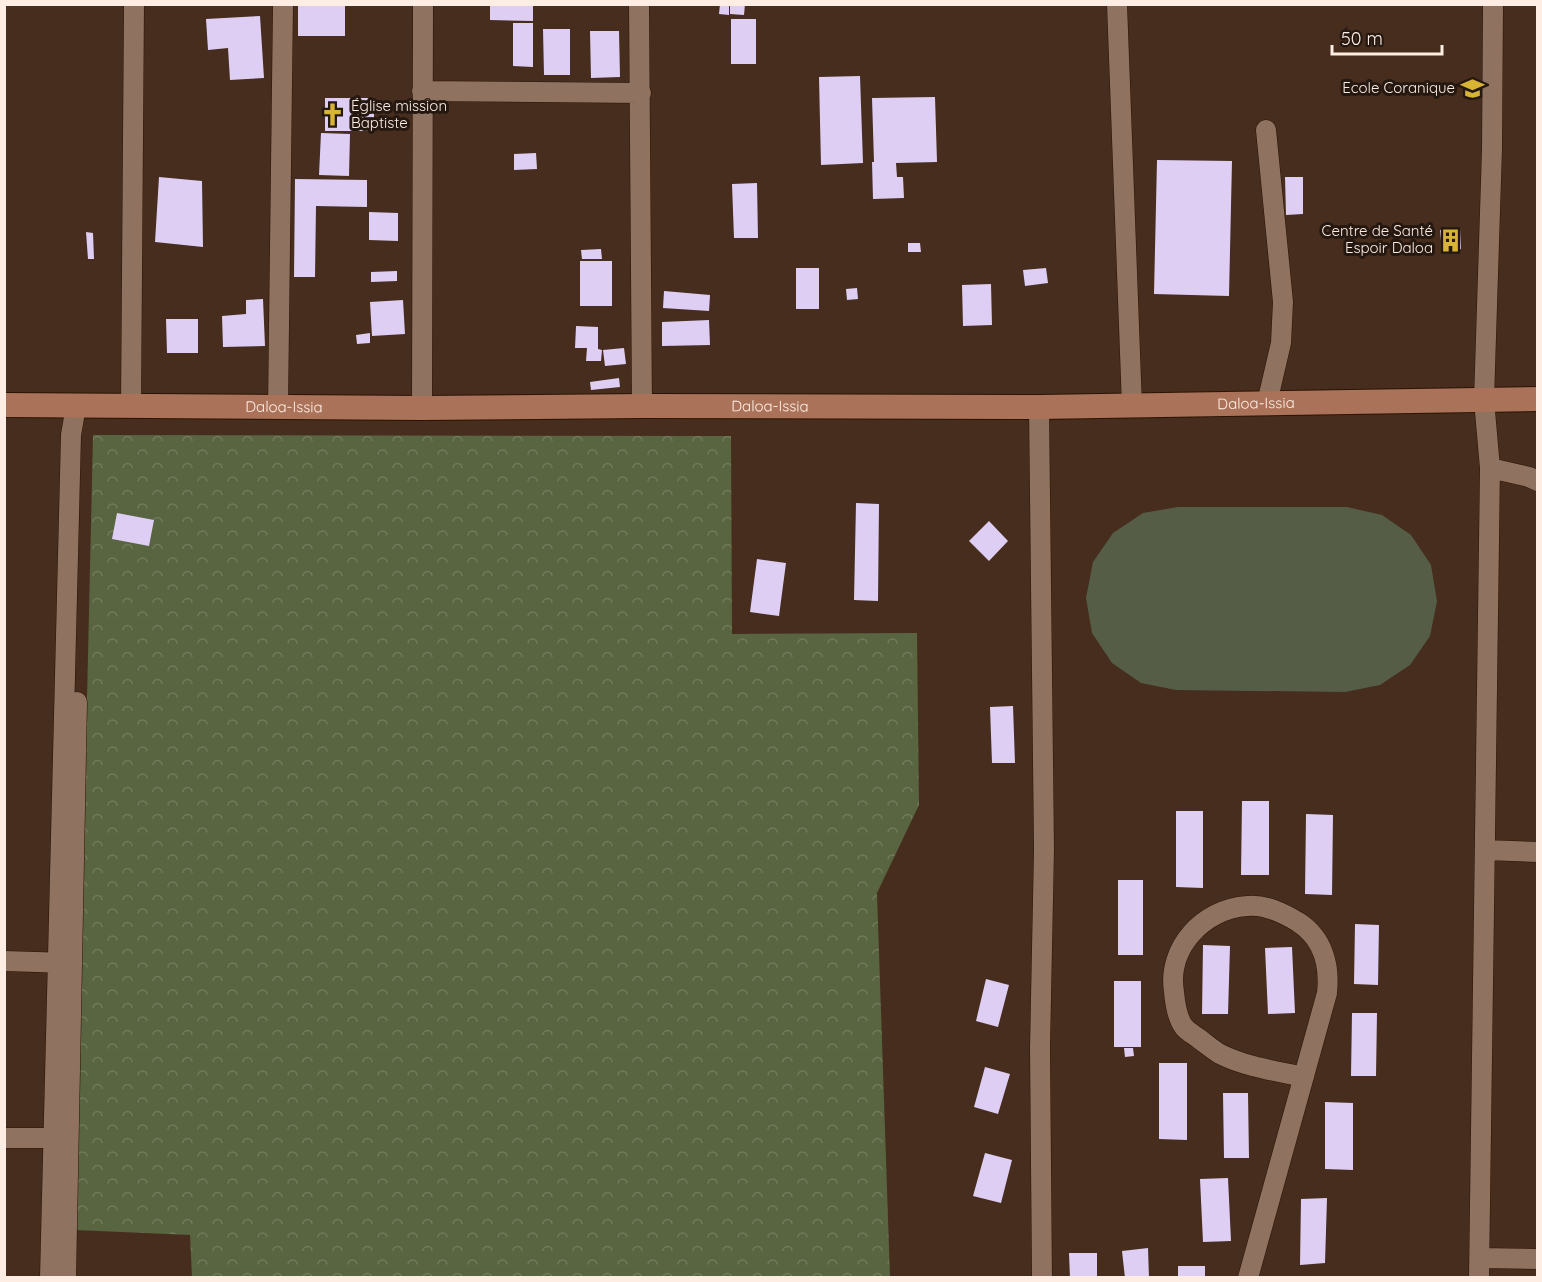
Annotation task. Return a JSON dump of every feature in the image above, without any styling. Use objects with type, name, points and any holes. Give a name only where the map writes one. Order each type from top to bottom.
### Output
[{"type":"main road","name":"Daloa-Issia","points":[[4,405],[278,408],[1039,407],[1538,399]]},
{"type":"street","points":[[130,406],[134,4]]},
{"type":"street","points":[[278,408],[283,4]]},
{"type":"street","points":[[422,408],[423,4]]},
{"type":"street","points":[[639,4],[642,406]]},
{"type":"street","points":[[1117,4],[1132,406]]},
{"type":"street","points":[[1493,4],[1492,149],[1484,400],[1490,468],[1480,1268],[1538,1259]]},
{"type":"street","points":[[422,91],[641,93]]},
{"type":"street","points":[[1266,130],[1284,302],[1281,343],[1267,403]]},
{"type":"street","points":[[50,1278],[61,1138],[81,435],[76,406]]},
{"type":"street","points":[[1039,407],[1044,849],[1040,1048],[1042,1278]]},
{"type":"street","points":[[1490,468],[1538,481]]},
{"type":"street","points":[[1485,850],[1538,852]]},
{"type":"street","points":[[1248,1278],[1304,1077],[1327,993],[1329,976],[1326,959],[1319,942],[1306,927],[1270,908],[1248,905],[1226,910],[1206,920],[1190,934],[1177,956],[1172,980],[1176,1005],[1184,1028],[1220,1054],[1250,1065],[1304,1077]]},
{"type":"street","points":[[4,962],[65,963]]},
{"type":"street","points":[[4,1138],[61,1138]]},
{"type":"street","points":[[61,1138],[66,1278]]},
{"type":"green space","points":[[93,435],[731,436],[732,634],[917,633],[919,805],[877,893],[890,1277],[192,1277],[190,1235],[75,1230]]},
{"type":"green space","points":[[1178,507],[1347,507],[1382,515],[1411,535],[1431,565],[1437,601],[1430,636],[1410,665],[1380,685],[1345,692],[1176,690],[1141,683],[1112,663],[1092,633],[1086,598],[1093,562],[1113,533],[1143,513]]},
{"type":"building","points":[[345,4],[345,36],[298,36],[298,5]]},
{"type":"building","points":[[490,4],[533,4],[533,21],[490,20]]},
{"type":"building","points":[[720,4],[729,4],[729,15],[719,14]]},
{"type":"building","points":[[730,4],[745,4],[744,15],[730,14]]},
{"type":"building","points":[[260,16],[264,78],[230,80],[228,48],[208,50],[206,19]]},
{"type":"building","points":[[731,19],[756,19],[756,64],[731,64]]},
{"type":"building","points":[[513,23],[533,23],[533,67],[513,66]]},
{"type":"building","points":[[543,29],[570,29],[570,75],[544,75]]},
{"type":"building","points":[[590,31],[619,31],[620,77],[591,78]]},
{"type":"building","points":[[860,76],[863,163],[821,165],[819,77]]},
{"type":"building","points":[[935,97],[937,162],[896,163],[897,177],[903,177],[904,198],[873,199],[872,98]]},
{"type":"building","points":[[325,98],[374,98],[374,131],[325,131]]},
{"type":"building","points":[[321,133],[350,134],[349,176],[319,175]]},
{"type":"building","points":[[536,153],[537,169],[514,170],[514,154]]},
{"type":"building","points":[[1157,160],[1232,161],[1229,296],[1154,294]]},
{"type":"building","points":[[159,177],[202,181],[203,247],[155,242]]},
{"type":"building","points":[[1285,177],[1303,177],[1303,214],[1286,215]]},
{"type":"building","points":[[295,179],[367,180],[367,207],[316,206],[315,277],[294,277]]},
{"type":"building","points":[[757,183],[758,238],[734,238],[732,184]]},
{"type":"building","points":[[369,212],[398,213],[398,241],[369,240]]},
{"type":"building","name":"Centre de Santé Espoir Daloa","points":[[1460,228],[1461,249],[1442,251],[1440,230]]},
{"type":"building","points":[[86,232],[93,233],[94,259],[88,259]]},
{"type":"building","points":[[908,243],[920,243],[921,252],[908,252]]},
{"type":"building","points":[[601,249],[602,259],[582,259],[581,250]]},
{"type":"building","points":[[580,261],[612,261],[612,306],[580,306]]},
{"type":"building","points":[[796,268],[819,268],[819,309],[796,309]]},
{"type":"building","points":[[1046,268],[1048,283],[1025,286],[1023,270]]},
{"type":"building","points":[[397,271],[397,281],[371,282],[371,272]]},
{"type":"building","points":[[991,284],[992,325],[963,326],[962,285]]},
{"type":"building","points":[[857,288],[858,299],[847,300],[846,289]]},
{"type":"building","points":[[664,291],[710,295],[709,311],[663,308]]},
{"type":"building","points":[[263,299],[265,346],[223,347],[222,316],[246,314],[246,300]]},
{"type":"building","points":[[403,300],[405,334],[372,336],[370,302]]},
{"type":"building","points":[[166,319],[198,319],[198,353],[167,353]]},
{"type":"building","points":[[709,320],[710,345],[662,346],[662,322]]},
{"type":"building","points":[[576,326],[598,327],[598,349],[602,350],[601,361],[586,361],[587,348],[575,348]]},
{"type":"building","points":[[370,333],[370,343],[357,344],[356,335]]},
{"type":"building","points":[[624,348],[626,364],[605,366],[603,350]]},
{"type":"building","points":[[619,378],[620,387],[591,390],[590,382]]},
{"type":"building","points":[[856,503],[879,504],[878,601],[854,600]]},
{"type":"building","points":[[117,513],[154,520],[149,546],[112,539]]},
{"type":"building","points":[[989,521],[1008,541],[989,561],[969,541]]},
{"type":"building","points":[[757,559],[786,563],[779,616],[750,612]]},
{"type":"building","points":[[1013,706],[1015,763],[992,763],[990,707]]},
{"type":"building","points":[[1242,801],[1269,801],[1269,875],[1241,875]]},
{"type":"building","points":[[1176,811],[1203,811],[1203,888],[1176,887]]},
{"type":"building","points":[[1306,814],[1333,815],[1332,895],[1305,894]]},
{"type":"building","points":[[1118,880],[1143,880],[1143,955],[1118,955]]},
{"type":"building","points":[[1355,924],[1379,925],[1378,985],[1354,984]]},
{"type":"building","points":[[1203,945],[1230,946],[1228,1014],[1202,1014]]},
{"type":"building","points":[[1292,947],[1295,1013],[1268,1014],[1265,948]]},
{"type":"building","points":[[986,979],[1009,985],[998,1027],[976,1021]]},
{"type":"building","points":[[1114,981],[1141,981],[1141,1047],[1114,1047]]},
{"type":"building","points":[[1352,1013],[1377,1013],[1376,1076],[1351,1076]]},
{"type":"building","points":[[1124,1048],[1133,1048],[1134,1056],[1125,1057]]},
{"type":"building","points":[[1159,1063],[1187,1063],[1187,1140],[1159,1139]]},
{"type":"building","points":[[985,1067],[1010,1074],[998,1114],[974,1107]]},
{"type":"building","points":[[1223,1093],[1248,1093],[1249,1158],[1224,1158]]},
{"type":"building","points":[[1325,1102],[1353,1103],[1353,1170],[1325,1169]]},
{"type":"building","points":[[985,1153],[1012,1160],[1001,1203],[973,1196]]},
{"type":"building","points":[[1228,1178],[1231,1241],[1203,1242],[1200,1179]]},
{"type":"building","points":[[1327,1198],[1325,1263],[1300,1265],[1301,1199]]},
{"type":"building","points":[[1148,1248],[1149,1278],[1125,1278],[1122,1251]]},
{"type":"building","points":[[1069,1253],[1097,1253],[1097,1278],[1070,1278]]},
{"type":"building","points":[[1178,1266],[1205,1266],[1205,1278],[1178,1278]]},
{"type":"place","name":"Ecole Coranique","points":[[1473,88]]},
{"type":"place","name":"Église mission Baptiste","points":[[333,115]]},
{"type":"place","name":"Centre de Santé Espoir Daloa","points":[[1451,240]]}]
